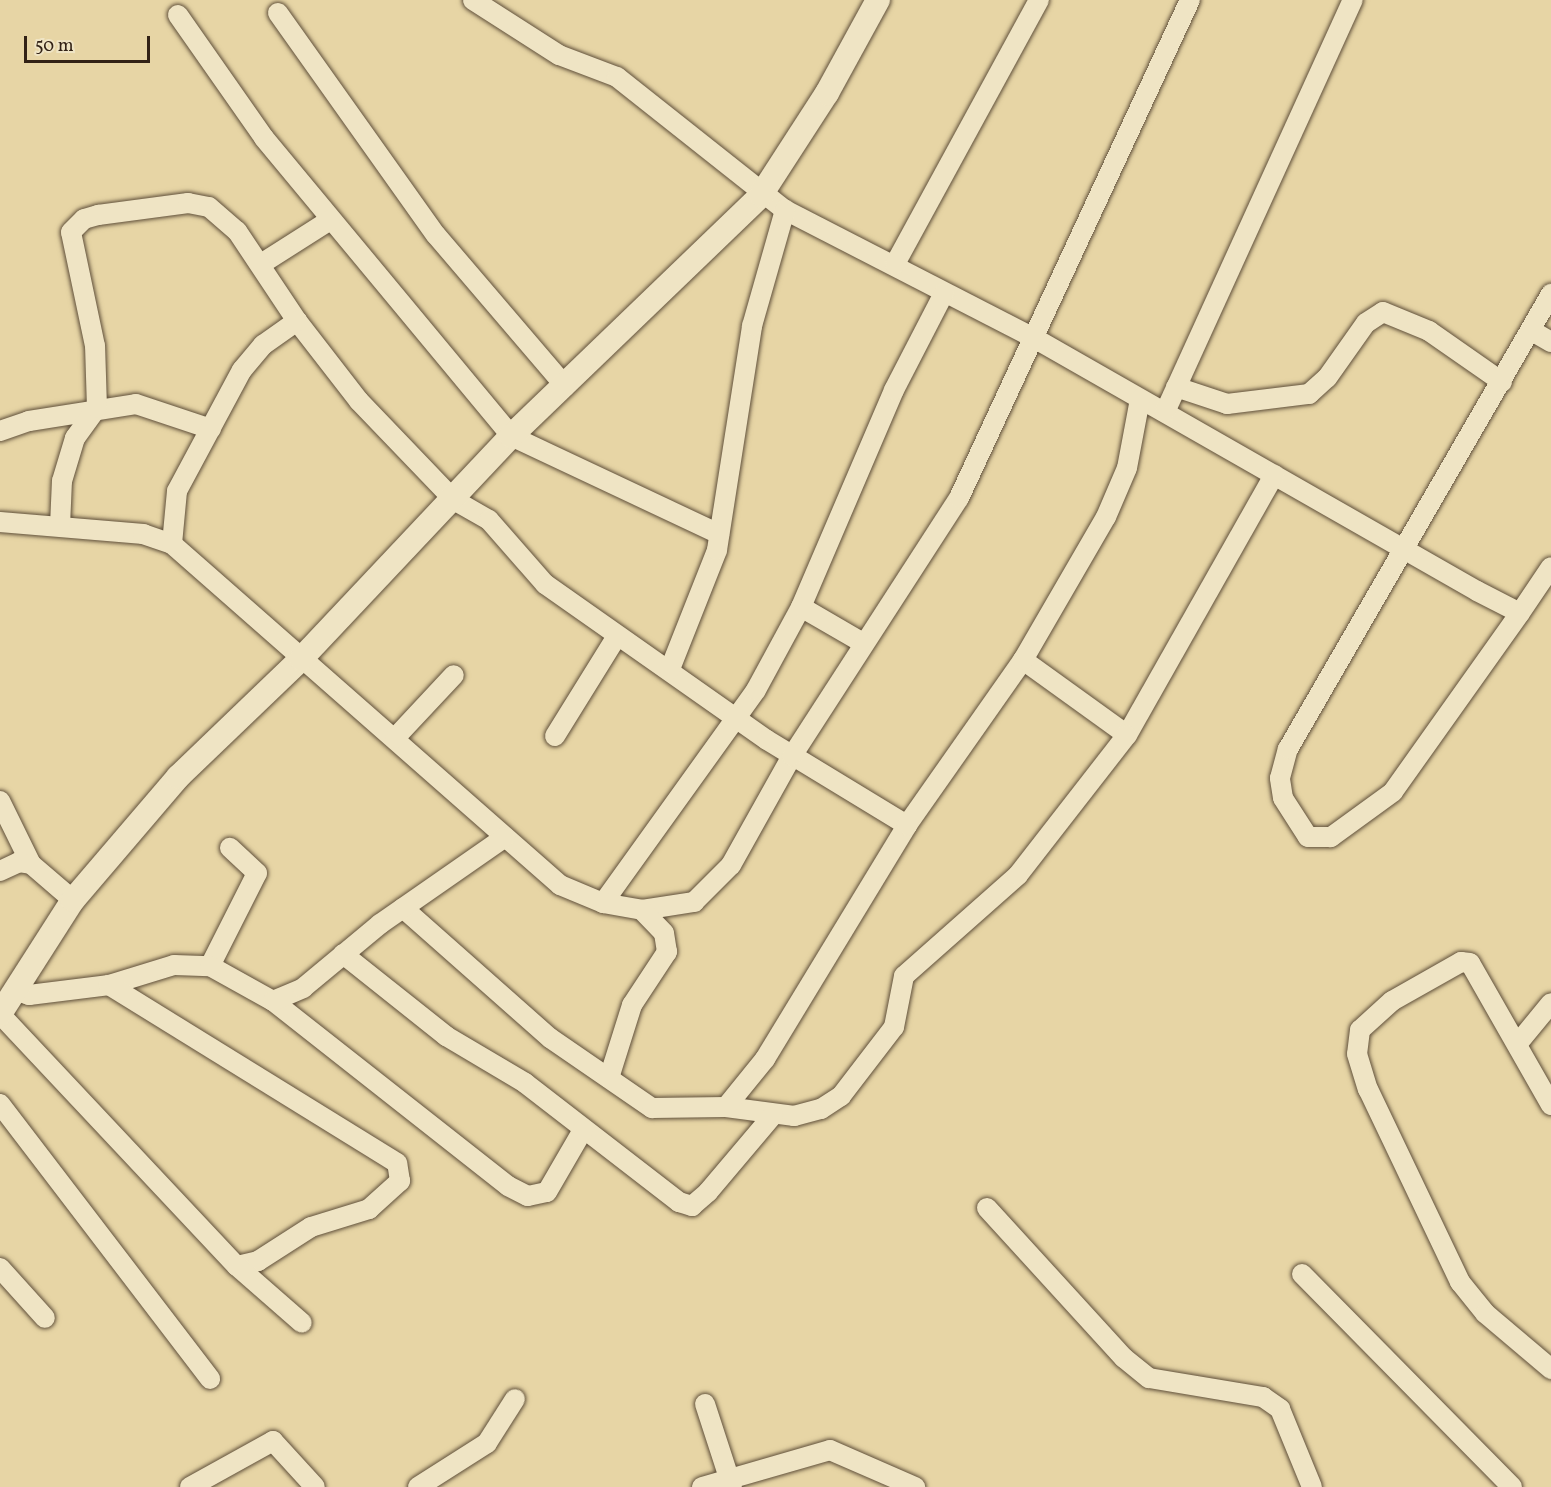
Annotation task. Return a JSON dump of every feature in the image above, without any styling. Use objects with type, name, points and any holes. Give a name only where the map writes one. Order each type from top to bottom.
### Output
[{"type":"street","points":[[473,0],[559,55],[617,77],[761,195],[785,210],[895,264],[944,293],[1034,338],[1401,549],[1521,613]]},
{"type":"street","points":[[302,1323],[237,1266],[0,1014],[17,991],[73,900],[178,777],[301,659],[454,500],[511,436],[761,195],[827,93],[878,0]]},
{"type":"street","points":[[895,264],[1039,0]]},
{"type":"street","points":[[0,522],[143,534],[172,544],[560,885],[603,903],[642,910],[694,902],[714,888],[792,756],[863,643],[909,581],[959,498],[1190,0]]},
{"type":"street","points":[[1165,412],[1353,0]]},
{"type":"street","points":[[278,13],[436,235],[565,386]]},
{"type":"street","points":[[178,15],[264,138],[511,436],[719,534]]},
{"type":"street","points":[[60,526],[65,470],[75,438],[97,408],[95,346],[70,240],[74,225],[98,216],[200,204],[237,231],[297,321],[359,401],[454,500],[489,520],[545,584],[792,756],[907,825]]},
{"type":"street","points":[[669,669],[702,597],[719,534],[752,326],[785,210]]},
{"type":"street","points":[[261,264],[330,220]]},
{"type":"street","points":[[603,903],[756,690],[801,607],[894,390],[944,293]]},
{"type":"street","points":[[1551,294],[1532,331],[1401,549],[1288,749],[1280,778],[1282,798],[1308,837],[1331,837],[1393,792],[1521,613],[1551,567]]},
{"type":"street","points":[[1176,387],[1227,404],[1309,393],[1327,378],[1366,323],[1383,312],[1429,331],[1502,382]]},
{"type":"street","points":[[172,544],[177,491],[211,429],[253,355],[297,321]]},
{"type":"street","points":[[1532,331],[1551,342]]},
{"type":"street","points":[[726,1107],[765,1059],[907,825],[1023,660],[1106,517],[1127,468],[1140,399]]},
{"type":"street","points":[[0,431],[97,408],[148,405],[211,429]]},
{"type":"street","points":[[403,908],[550,1038],[652,1108],[726,1107],[773,1115],[821,1109],[841,1096],[894,1027],[904,976],[1018,875],[1126,735],[1274,475]]},
{"type":"street","points":[[801,607],[863,643]]},
{"type":"street","points":[[555,736],[617,636]]},
{"type":"street","points":[[1023,660],[1126,735]]},
{"type":"street","points":[[395,738],[454,675]]},
{"type":"street","points":[[0,801],[31,864],[73,900]]},
{"type":"street","points":[[273,1001],[303,988],[403,908],[505,837]]},
{"type":"street","points":[[210,966],[257,873],[230,848]]},
{"type":"street","points":[[0,871],[19,862],[31,864]]},
{"type":"street","points":[[609,1078],[628,1031],[632,1005],[667,951],[664,933],[642,910]]},
{"type":"street","points":[[343,954],[446,1036],[525,1083],[583,1130],[692,1206],[773,1115]]},
{"type":"street","points":[[1551,1105],[1519,1042],[1467,961],[1370,1016],[1360,1030],[1357,1054],[1368,1089],[1460,1282],[1485,1313],[1551,1369]]},
{"type":"street","points":[[17,991],[29,995],[109,985],[174,965],[210,966],[273,1001],[508,1186],[528,1196],[547,1192],[583,1130]]},
{"type":"street","points":[[109,985],[401,1170],[400,1181],[369,1209],[311,1227],[258,1261],[237,1266]]},
{"type":"street","points":[[1519,1042],[1551,1003]]},
{"type":"street","points":[[0,1104],[210,1379]]},
{"type":"street","points":[[987,1208],[1124,1359],[1149,1378],[1263,1397],[1280,1409],[1312,1487]]},
{"type":"street","points":[[0,1268],[45,1318]]},
{"type":"street","points":[[1302,1274],[1512,1487]]},
{"type":"street","points":[[418,1487],[487,1443],[515,1399]]},
{"type":"street","points":[[705,1404],[731,1483]]},
{"type":"street","points":[[190,1487],[273,1441],[315,1487]]},
{"type":"street","points":[[702,1487],[731,1483],[830,1450],[915,1487]]}]
